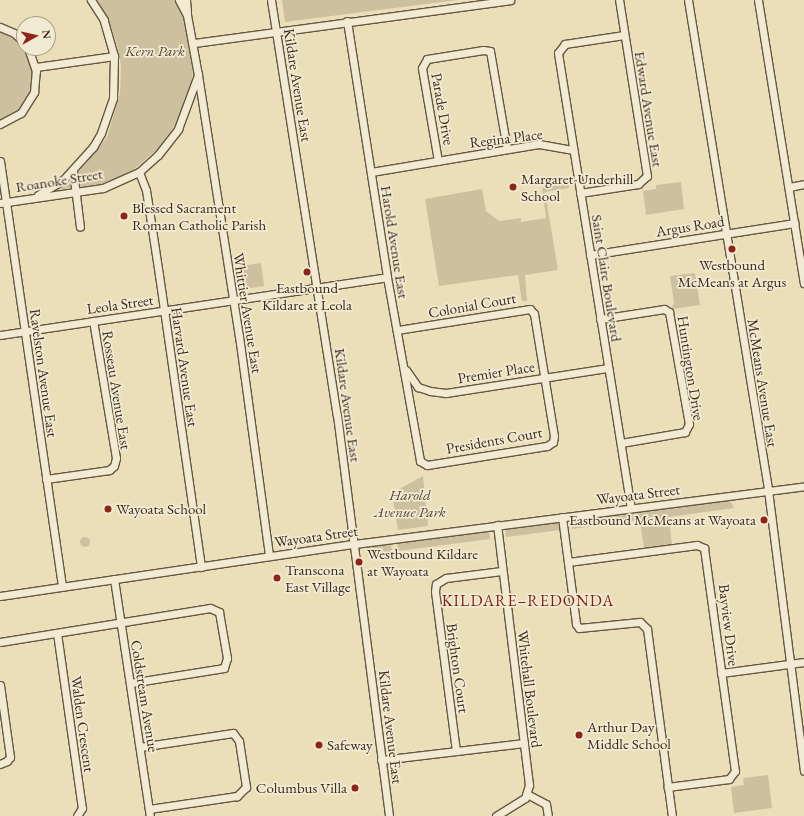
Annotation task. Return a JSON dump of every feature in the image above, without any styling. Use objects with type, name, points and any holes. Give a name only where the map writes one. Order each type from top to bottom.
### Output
[{"type":"street","points":[[36,196],[73,171],[93,147],[107,118],[115,80],[114,56],[104,20],[92,0]]},
{"type":"street","points":[[179,0],[188,15]]},
{"type":"street","points":[[186,0],[188,15]]},
{"type":"street","name":"Kildare Avenue East","points":[[271,0],[318,288],[354,544],[389,816]]},
{"type":"street","points":[[194,43],[276,30],[481,2],[510,0]]},
{"type":"street","name":"Edward Avenue East","points":[[580,193],[638,184],[647,176],[619,0]]},
{"type":"street","name":"McMeans Avenue East","points":[[688,0],[768,490],[804,771]]},
{"type":"street","points":[[758,0],[804,283]]},
{"type":"street","name":"Roanoke Street","points":[[3,202],[36,196],[75,193],[103,188],[139,172],[158,155],[178,130],[198,75],[194,43],[188,15]]},
{"type":"street","name":"Harold Avenue East","points":[[347,21],[387,277],[418,458],[423,465]]},
{"type":"street","points":[[0,27],[16,37]]},
{"type":"street","name":"Saint Claire Boulevard","points":[[624,35],[564,44],[560,47],[558,53],[631,508]]},
{"type":"street","name":"Parade Drive","points":[[438,161],[422,68],[427,59],[483,50],[490,51],[507,149]]},
{"type":"street","points":[[0,124],[18,115],[29,103],[36,84],[36,67],[31,56]]},
{"type":"street","points":[[36,67],[114,56]]},
{"type":"street","name":"Whittier Avenue East","points":[[198,75],[270,556]]},
{"type":"street","name":"Regina Place","points":[[371,172],[539,144],[573,150]]},
{"type":"street","name":"Ravelston Avenue East","points":[[0,162],[3,202],[25,331],[62,587]]},
{"type":"street","points":[[73,171],[80,227]]},
{"type":"street","name":"Harvard Avenue East","points":[[139,172],[146,190],[201,566]]},
{"type":"street","points":[[789,187],[804,184]]},
{"type":"street","name":"Argus Road","points":[[590,255],[795,223]]},
{"type":"street","name":"Leola Street","points":[[0,335],[387,277]]},
{"type":"street","name":"Colonial Court","points":[[397,330],[530,309],[534,314],[545,377]]},
{"type":"street","name":"Huntington Drive","points":[[600,319],[664,310],[669,312],[689,424],[685,432],[621,443]]},
{"type":"street","name":"Rosseau Avenue East","points":[[46,479],[109,470],[114,466],[116,458],[93,320]]},
{"type":"street","name":"Premier Place","points":[[402,362],[409,377],[418,386],[430,392],[446,392],[608,368]]},
{"type":"street","name":"Presidents Court","points":[[423,465],[548,445],[554,436],[545,377]]},
{"type":"street","name":"Wayoata Street","points":[[0,596],[354,544],[804,486]]},
{"type":"street","points":[[562,517],[576,624],[579,628],[640,622],[647,629],[672,816]]},
{"type":"street","name":"Whitehall Boulevard","points":[[497,525],[529,785],[527,794]]},
{"type":"street","name":"Bayview Drive","points":[[568,562],[697,545],[704,548],[735,771],[733,776],[729,779],[668,787]]},
{"type":"street","name":"Brighton Court","points":[[456,751],[434,591],[436,584],[446,578],[502,571]]},
{"type":"street","name":"Coldstream Avenue","points":[[114,579],[149,812]]},
{"type":"street","points":[[0,642],[210,608],[219,612],[222,620],[227,658],[224,668],[130,683]]},
{"type":"street","name":"Walden Crescent","points":[[57,633],[82,808],[77,816]]},
{"type":"street","points":[[721,673],[804,662]]},
{"type":"street","points":[[0,685],[10,757],[7,761],[0,764]]},
{"type":"street","points":[[140,747],[233,733],[239,741],[246,787],[237,796],[149,812]]},
{"type":"street","points":[[381,760],[524,743]]},
{"type":"street","points":[[496,816],[527,794],[546,804],[548,816]]},
{"type":"green space","name":"Kern Park","points":[[97,0],[175,0],[187,27],[194,61],[191,86],[181,116],[161,146],[131,172],[101,184],[83,188],[79,186],[78,173],[107,137],[120,94],[121,66],[118,48],[111,26]]},
{"type":"green space","points":[[282,0],[457,0],[285,22]]},
{"type":"green space","points":[[0,30],[16,40],[16,56],[28,56],[33,66],[30,94],[16,113],[0,121]]},
{"type":"green space","points":[[67,180],[71,181],[71,188],[56,190]]},
{"type":"green space","points":[[569,182],[569,188],[545,192],[558,270],[525,275],[527,301],[522,301],[518,275],[439,286],[425,199],[482,189],[486,211],[499,221],[521,218],[521,222],[546,218],[542,188]]},
{"type":"green space","points":[[681,182],[684,209],[646,215],[643,191],[656,189],[656,185]]},
{"type":"green space","points":[[261,263],[264,286],[238,290],[235,267]]},
{"type":"green space","points":[[695,273],[700,305],[672,309],[674,302],[670,276]]},
{"type":"green space","name":"Harold Avenue Park","points":[[423,476],[428,526],[398,530],[392,493]]},
{"type":"green space","points":[[730,500],[734,508],[669,517],[672,545],[644,549],[640,520],[572,529],[571,520]]},
{"type":"green space","points":[[559,521],[560,530],[506,537],[505,528]]},
{"type":"green space","points":[[489,530],[490,539],[398,551],[397,543]]},
{"type":"green space","points":[[85,537],[90,542],[85,547],[80,542]]},
{"type":"green space","points":[[390,543],[393,552],[368,555],[367,546]]},
{"type":"green space","points":[[768,775],[772,808],[734,813],[731,787],[744,785],[743,778]]},
{"type":"place","name":"Margaret-Underhill School","points":[[513,187]]},
{"type":"place","name":"Blessed Sacrament Roman Catholic Parish","points":[[124,216]]},
{"type":"place","name":"Westbound McMeans at Argus","points":[[732,249]]},
{"type":"place","name":"Eastbound Kildare at Leola","points":[[307,272]]},
{"type":"place","name":"Wayoata School","points":[[108,509]]},
{"type":"place","name":"Eastbound McMeans at Wayoata","points":[[764,520]]},
{"type":"place","name":"Westbound Kildare at Wayoata","points":[[359,562]]},
{"type":"place","name":"Transcona East Village","points":[[277,578]]},
{"type":"place","name":"Arthur Day Middle School","points":[[579,735]]},
{"type":"place","name":"Safeway","points":[[319,745]]},
{"type":"place","name":"Columbus Villa","points":[[355,788]]},
{"type":"district","name":"KILDARE–REDONDA","points":[[528,601]]}]
